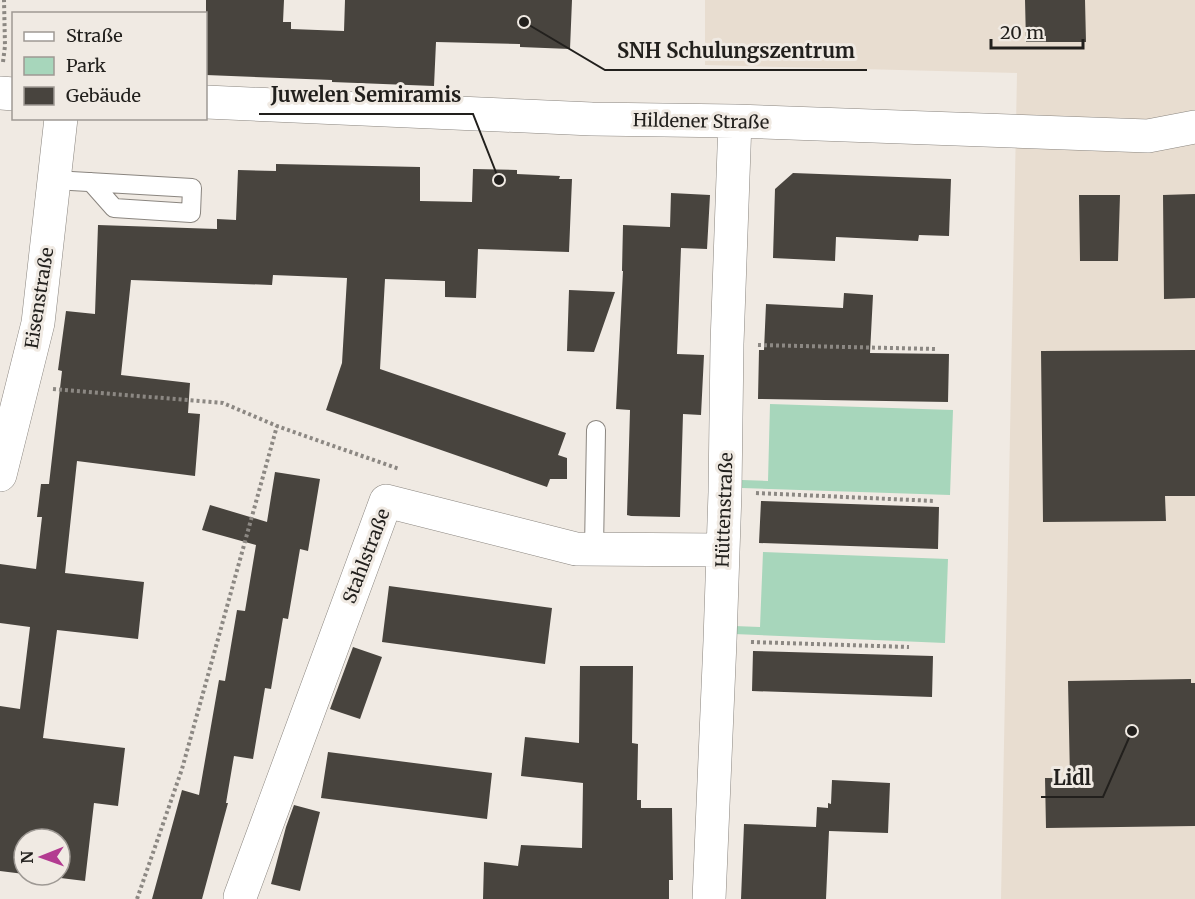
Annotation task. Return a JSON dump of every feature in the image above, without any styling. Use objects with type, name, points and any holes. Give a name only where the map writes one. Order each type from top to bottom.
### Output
[{"type":"street","name":"Hildener Straße","points":[[207,102],[592,119],[735,121],[1148,136],[1195,128]]},
{"type":"street","name":"Eisenstraße","points":[[0,475],[38,323],[61,120]]},
{"type":"street","name":"Hüttenstraße","points":[[709,899],[725,492],[727,344],[735,121]]},
{"type":"street","name":"Stahlstraße","points":[[240,897],[386,501],[576,549],[722,550]]},
{"type":"lane","points":[[54,180],[91,182],[192,188],[191,213],[114,208],[91,182]]},
{"type":"lane","points":[[594,549],[596,430]]},
{"type":"path","points":[[0,93],[5,46],[4,0]]},
{"type":"path","points":[[727,344],[935,349]]},
{"type":"path","points":[[23,386],[223,403],[277,426],[182,770],[137,899]]},
{"type":"path","points":[[725,492],[935,501]]},
{"type":"path","points":[[720,641],[909,647]]},
{"type":"shaded area","points":[[705,0],[1195,0],[1195,899],[1001,899],[1017,73],[705,65]]},
{"type":"green space","points":[[770,404],[953,410],[950,495],[742,488],[742,480],[768,481]]},
{"type":"green space","points":[[763,552],[948,559],[945,643],[734,634],[734,626],[760,627]]},
{"type":"building","points":[[206,0],[284,0],[283,22],[291,22],[291,29],[344,31],[345,0],[572,0],[570,49],[520,47],[520,44],[436,42],[434,86],[207,75]]},
{"type":"building","points":[[1025,0],[1085,0],[1086,42],[1026,42]]},
{"type":"building","points":[[276,164],[420,167],[420,201],[472,202],[473,169],[517,170],[517,174],[560,176],[559,179],[572,179],[569,252],[478,249],[476,298],[445,297],[445,281],[385,279],[380,369],[566,433],[558,455],[567,458],[567,479],[550,479],[547,487],[326,410],[342,363],[347,278],[273,275],[272,285],[131,280],[121,375],[190,383],[188,413],[200,414],[195,476],[77,461],[65,573],[144,582],[138,639],[57,630],[43,738],[125,748],[118,806],[94,803],[85,881],[72,879],[72,827],[12,827],[12,872],[0,871],[0,706],[20,709],[30,627],[0,623],[0,564],[36,569],[42,517],[37,517],[41,484],[49,484],[62,371],[58,370],[66,311],[95,314],[98,225],[217,229],[217,219],[236,220],[238,170],[276,171]]},
{"type":"building","points":[[793,173],[951,179],[949,236],[919,235],[918,241],[836,237],[835,261],[773,258],[775,189]]},
{"type":"building","points":[[671,193],[710,195],[707,249],[681,248],[677,354],[704,355],[701,415],[683,414],[680,517],[631,516],[627,515],[630,410],[616,409],[623,225],[670,227]]},
{"type":"building","points":[[1195,194],[1195,298],[1164,299],[1163,195]]},
{"type":"building","points":[[1079,195],[1120,195],[1118,261],[1080,261]]},
{"type":"building","points":[[569,290],[615,292],[594,352],[567,351]]},
{"type":"building","points":[[844,293],[873,295],[870,353],[949,354],[948,402],[758,399],[759,350],[764,350],[766,304],[843,308]]},
{"type":"building","points":[[1195,350],[1195,496],[1165,496],[1166,521],[1043,522],[1041,351]]},
{"type":"building","points":[[275,472],[320,479],[308,551],[300,549],[288,619],[283,618],[271,689],[265,688],[253,759],[234,756],[226,803],[228,803],[202,899],[152,899],[182,790],[199,795],[219,680],[225,681],[237,610],[245,611],[256,545],[202,530],[210,505],[267,522]]},
{"type":"building","points":[[761,501],[939,507],[938,549],[759,543]]},
{"type":"building","points":[[389,586],[552,608],[545,664],[382,642]]},
{"type":"building","points":[[353,647],[382,657],[360,719],[330,709]]},
{"type":"building","points":[[753,651],[933,656],[932,697],[752,691]]},
{"type":"building","points":[[580,666],[633,666],[632,743],[638,744],[637,800],[641,800],[641,808],[672,808],[673,880],[669,880],[669,899],[483,899],[484,862],[518,866],[521,845],[582,848],[583,783],[521,776],[525,737],[579,743]]},
{"type":"building","points":[[1191,679],[1191,683],[1195,683],[1195,826],[1046,828],[1045,778],[1070,778],[1068,681]]},
{"type":"building","points":[[328,752],[492,773],[487,819],[321,798]]},
{"type":"building","points":[[832,780],[890,783],[888,833],[829,831],[826,899],[741,899],[744,824],[816,827],[817,807],[828,808],[828,803],[831,804]]},
{"type":"building","points":[[294,805],[320,812],[300,891],[271,884]]},
{"type":"place","name":"SNH Schulungszentrum","points":[[524,22]]},
{"type":"place","name":"Juwelen Semiramis","points":[[499,180]]},
{"type":"place","name":"Lidl","points":[[1132,731]]}]
